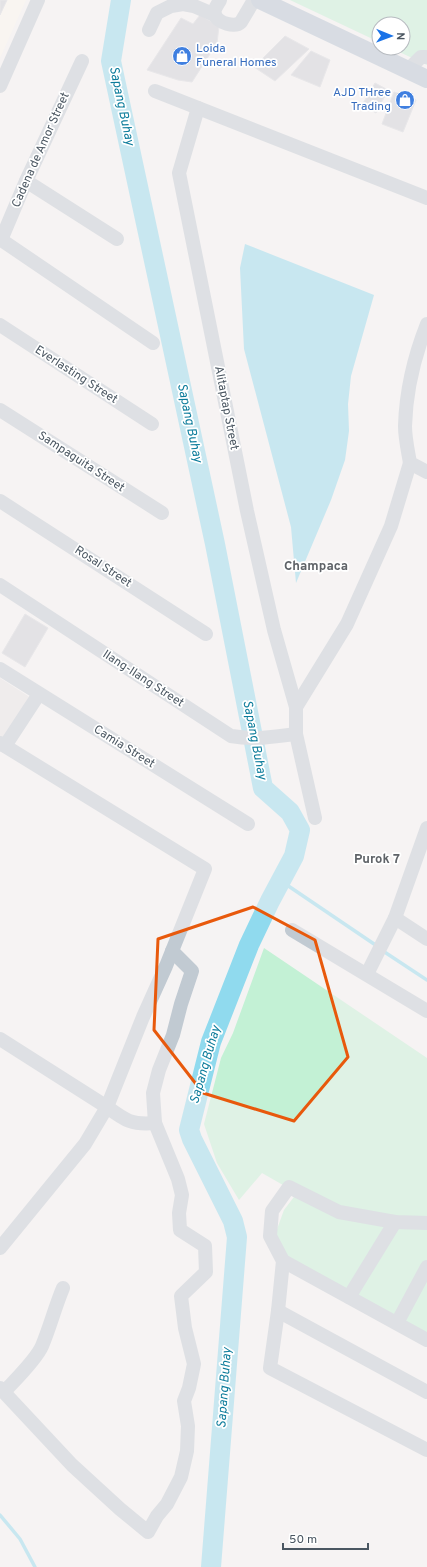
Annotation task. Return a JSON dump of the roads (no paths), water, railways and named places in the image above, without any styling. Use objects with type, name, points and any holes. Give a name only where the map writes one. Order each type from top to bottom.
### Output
[{"type":"main road","points":[[270,2],[427,79]]},
{"type":"street","points":[[0,86],[38,0]]},
{"type":"street","points":[[215,15],[215,10],[220,0]]},
{"type":"street","points":[[149,30],[157,13],[171,6],[183,4],[194,6],[215,15],[217,18],[228,24],[234,26],[238,25],[254,0]]},
{"type":"street","points":[[408,70],[421,57],[427,57]]},
{"type":"street","name":"Cadena de Amor Street","points":[[1,240],[26,181],[82,61]]},
{"type":"street","points":[[155,91],[427,198]]},
{"type":"street","name":"Alitaptap Street","points":[[198,108],[178,173],[247,511],[274,630],[296,707],[296,734],[315,818]]},
{"type":"street","points":[[26,181],[117,239]]},
{"type":"street","points":[[1,240],[153,343]]},
{"type":"street","points":[[296,707],[347,624],[391,526],[410,463],[405,427],[409,378],[427,324]]},
{"type":"street","name":"Everlasting Street","points":[[0,325],[152,424]]},
{"type":"street","name":"Sampaguita Street","points":[[0,410],[162,513]]},
{"type":"street","points":[[410,463],[427,472]]},
{"type":"street","name":"Rosal Street","points":[[0,501],[206,634]]},
{"type":"street","name":"Ilang-Ilang Street","points":[[0,585],[231,736],[242,738],[270,738],[296,734]]},
{"type":"street","name":"Camia Street","points":[[0,669],[248,824]]},
{"type":"street","points":[[0,1248],[85,1144],[107,1107],[205,869],[2,744],[39,694]]},
{"type":"street","points":[[367,974],[395,918],[423,856],[427,828]]},
{"type":"street","points":[[395,918],[427,939]]},
{"type":"street","points":[[292,930],[427,1011]]},
{"type":"street","points":[[63,1288],[55,1306],[41,1348],[19,1376],[2,1390],[72,1465],[120,1510],[148,1532],[157,1516],[168,1504],[181,1478],[188,1451],[188,1426],[184,1401],[189,1388],[194,1364],[185,1328],[181,1296],[206,1272],[205,1246],[180,1230],[179,1213],[182,1195],[178,1180],[155,1123],[153,1093],[159,1070],[173,1035],[180,1004],[192,971],[172,951]]},
{"type":"street","points":[[0,1039],[107,1107],[123,1120],[139,1124],[155,1123]]},
{"type":"street","points":[[427,1223],[395,1222],[339,1212],[289,1187],[272,1211],[270,1236],[283,1261],[270,1368],[427,1450]]},
{"type":"street","points":[[349,1297],[395,1222]]},
{"type":"street","points":[[283,1261],[427,1340]]},
{"type":"street","points":[[396,1323],[427,1267]]},
{"type":"street","points":[[278,1312],[427,1392]]},
{"type":"water","points":[[245,244],[374,295],[351,376],[348,404],[349,431],[345,460],[331,500],[296,583],[291,527],[244,349],[240,268]]},
{"type":"waterway","name":"Sapang Buhay","points":[[121,0],[111,61],[215,544],[263,788],[290,812],[300,830],[294,856],[249,945],[211,1042],[189,1130],[192,1139],[233,1221],[237,1237],[211,1567]]},
{"type":"waterway","points":[[281,881],[377,946]]},
{"type":"waterway","points":[[383,951],[427,980]]},
{"type":"waterway","points":[[0,1515],[20,1539],[35,1567]]},
{"type":"place","name":"Loida Funeral Homes","points":[[182,56]]},
{"type":"place","name":"AJD THree Trading","points":[[405,100]]},
{"type":"district","name":"Champaca","points":[[316,567]]},
{"type":"district","name":"Purok 7","points":[[377,860]]}]
